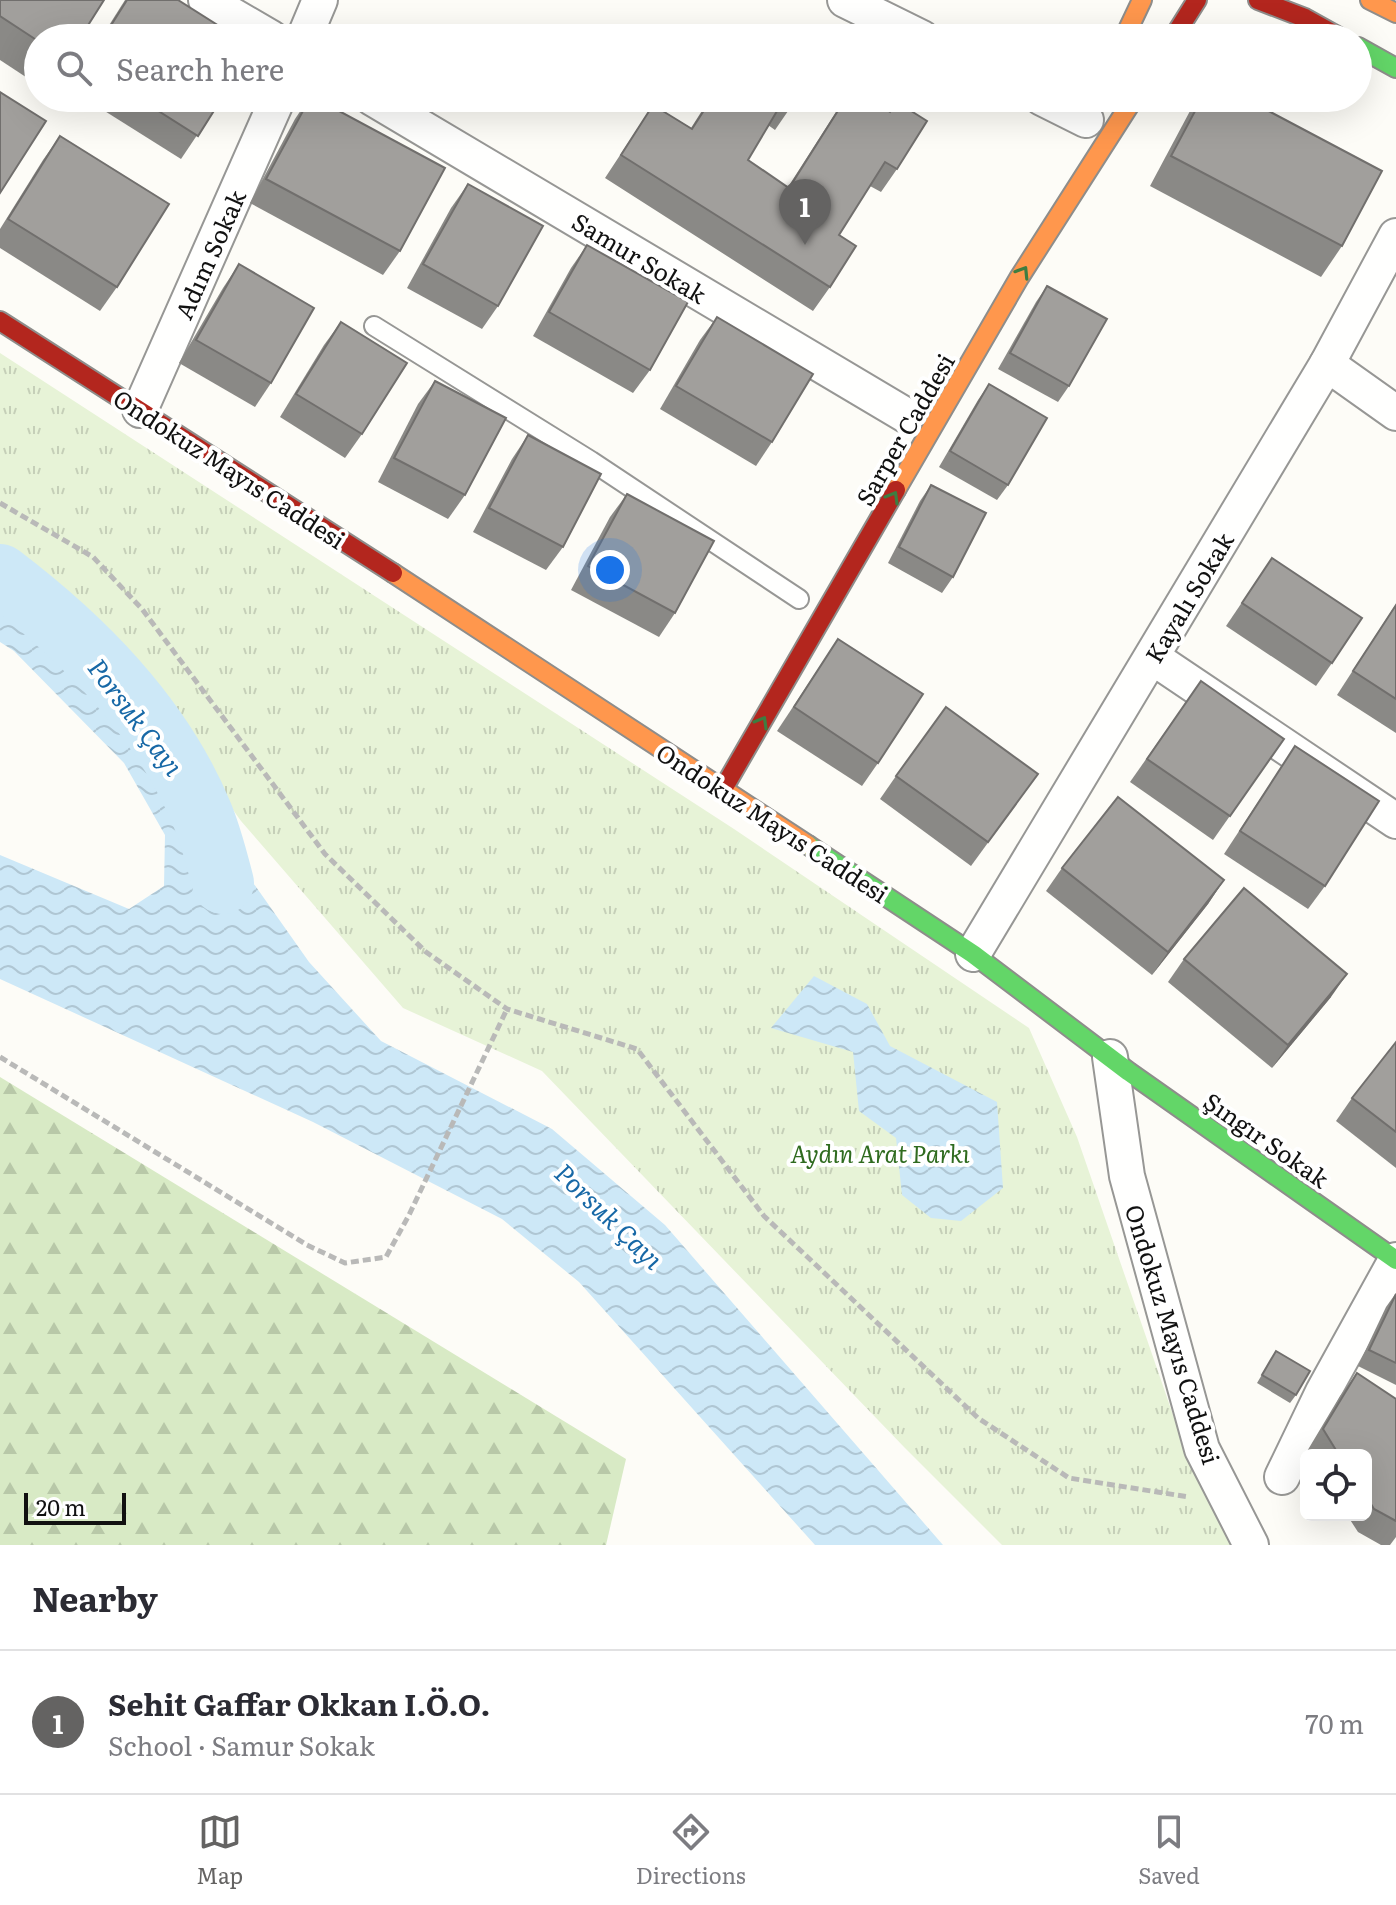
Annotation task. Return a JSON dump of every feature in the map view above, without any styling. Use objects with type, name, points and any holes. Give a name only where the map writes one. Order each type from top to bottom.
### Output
[{"type":"street","points":[[206,0],[247,24]]},
{"type":"street","points":[[310,24],[320,0]]},
{"type":"street","points":[[845,0],[894,24]]},
{"type":"street","points":[[1131,24],[1142,0]]},
{"type":"street","points":[[1182,24],[1197,0]]},
{"type":"street","points":[[1258,0],[1316,24]]},
{"type":"street","points":[[1370,0],[1396,13]]},
{"type":"street","points":[[1372,55],[1396,68]]},
{"type":"street","name":"Adım Sokak","points":[[140,410],[272,112]]},
{"type":"street","name":"Samur Sokak","points":[[396,112],[907,416]]},
{"type":"street","points":[[1068,112],[1085,121]]},
{"type":"street","name":"Sarper Caddesi","points":[[723,789],[1019,278],[1125,112]]},
{"type":"street","name":"Kayalı Sokak","points":[[973,954],[1327,364],[1396,236]]},
{"type":"street","name":"Ondokuz Mayıs Caddesi","points":[[0,321],[702,765],[723,789],[973,954],[1110,1057],[1127,1176],[1202,1449],[1251,1545]]},
{"type":"street","points":[[1327,364],[1396,413]]},
{"type":"street","points":[[1152,657],[1396,821]]},
{"type":"street","name":"Şıngır Sokak","points":[[1110,1057],[1396,1260]]},
{"type":"street","points":[[1282,1477],[1323,1392],[1396,1260]]},
{"type":"lane","points":[[374,326],[591,461],[799,599]]},
{"type":"path","points":[[0,503],[93,557],[142,609],[325,854],[426,952],[507,1009],[637,1049],[764,1216],[978,1418],[1069,1478],[1230,1503]]},
{"type":"path","points":[[0,1057],[307,1245],[345,1263],[386,1257],[507,1009]]},
{"type":"green space","name":"Aydın Arat Parkı","points":[[0,353],[734,829],[1029,1028],[1077,1137],[1190,1464],[1246,1545],[1002,1545],[542,1071],[403,1008],[241,821],[104,630],[0,563]]},
{"type":"green space","points":[[0,1077],[626,1459],[606,1545],[0,1545]]},
{"type":"water","points":[[0,593],[112,683],[309,962],[381,1041],[552,1129],[665,1225],[943,1545],[815,1545],[579,1282],[502,1219],[313,1122],[0,979],[0,855],[129,909],[164,886],[165,835],[124,763],[14,651],[0,642]]},
{"type":"water","points":[[814,976],[867,1004],[890,1046],[997,1102],[1003,1188],[961,1221],[931,1218],[902,1195],[896,1138],[859,1111],[853,1052],[771,1028]]},
{"type":"building","points":[[0,0],[104,0],[89,24],[24,24],[24,32],[0,16]]},
{"type":"building","points":[[127,0],[178,0],[216,24],[112,24]]},
{"type":"building","points":[[0,92],[24,107],[24,112],[32,112],[46,121],[0,193]]},
{"type":"building","points":[[160,112],[213,112],[198,136]]},
{"type":"building","points":[[302,112],[341,112],[445,168],[400,251],[266,179]]},
{"type":"building","points":[[649,112],[664,112],[692,129],[703,112],[776,112],[748,160],[789,188],[837,112],[913,112],[927,121],[897,169],[885,162],[839,235],[856,246],[830,287],[621,155]]},
{"type":"building","points":[[1195,112],[1270,112],[1382,171],[1342,246],[1171,156]]},
{"type":"building","points":[[60,136],[169,204],[117,287],[8,219]]},
{"type":"building","points":[[468,184],[543,226],[498,306],[423,264]]},
{"type":"building","points":[[587,245],[688,302],[650,370],[549,312]]},
{"type":"building","points":[[239,264],[314,308],[271,383],[196,340]]},
{"type":"building","points":[[1047,286],[1107,319],[1069,386],[1010,353]]},
{"type":"building","points":[[717,317],[813,374],[772,442],[676,386]]},
{"type":"building","points":[[341,322],[407,363],[362,434],[296,394]]},
{"type":"building","points":[[435,381],[506,418],[465,495],[394,458]]},
{"type":"building","points":[[989,384],[1047,418],[1008,485],[950,451]]},
{"type":"building","points":[[528,435],[601,474],[563,547],[489,508]]},
{"type":"building","points":[[931,485],[986,513],[953,577],[899,547]]},
{"type":"building","points":[[627,494],[714,541],[675,613],[588,566]]},
{"type":"building","points":[[1272,558],[1362,618],[1332,663],[1242,603]]},
{"type":"building","points":[[1396,605],[1396,699],[1353,671]]},
{"type":"building","points":[[838,639],[923,694],[878,763],[794,707]]},
{"type":"building","points":[[1201,681],[1284,739],[1230,816],[1147,759]]},
{"type":"building","points":[[946,707],[1038,774],[988,842],[896,776]]},
{"type":"building","points":[[1295,746],[1379,801],[1325,886],[1240,831]]},
{"type":"building","points":[[1118,797],[1224,880],[1168,952],[1062,868]]},
{"type":"building","points":[[1244,888],[1347,974],[1288,1045],[1184,959]]},
{"type":"building","points":[[1396,1042],[1396,1132],[1352,1098]]},
{"type":"building","points":[[1396,1294],[1396,1363],[1369,1350]]},
{"type":"building","points":[[1276,1351],[1310,1371],[1296,1395],[1262,1375]]},
{"type":"building","points":[[1357,1373],[1396,1399],[1396,1521],[1372,1506],[1372,1449],[1335,1449],[1323,1429]]},
{"type":"waterway","name":"Porsuk Çayı","points":[[0,575],[89,652],[141,711],[164,743],[201,812],[223,883]]},
{"type":"traffic: fast","points":[[1372,55],[1396,68]]},
{"type":"traffic: fast","points":[[808,845],[973,954],[1129,1072],[1396,1260]]},
{"type":"traffic: slow","points":[[1131,24],[1142,0]]},
{"type":"traffic: slow","points":[[1370,0],[1396,13]]},
{"type":"traffic: slow","points":[[896,490],[1019,278],[1125,112]]},
{"type":"traffic: slow","points":[[393,573],[808,845]]},
{"type":"traffic: jam","points":[[1182,24],[1197,0]]},
{"type":"traffic: jam","points":[[1258,0],[1316,24]]},
{"type":"traffic: jam","points":[[0,321],[393,573]]},
{"type":"traffic: jam","points":[[723,789],[896,490]]},
{"type":"place","name":"Sehit Gaffar Okkan I.Ö.O.","points":[[805,245]]}]
